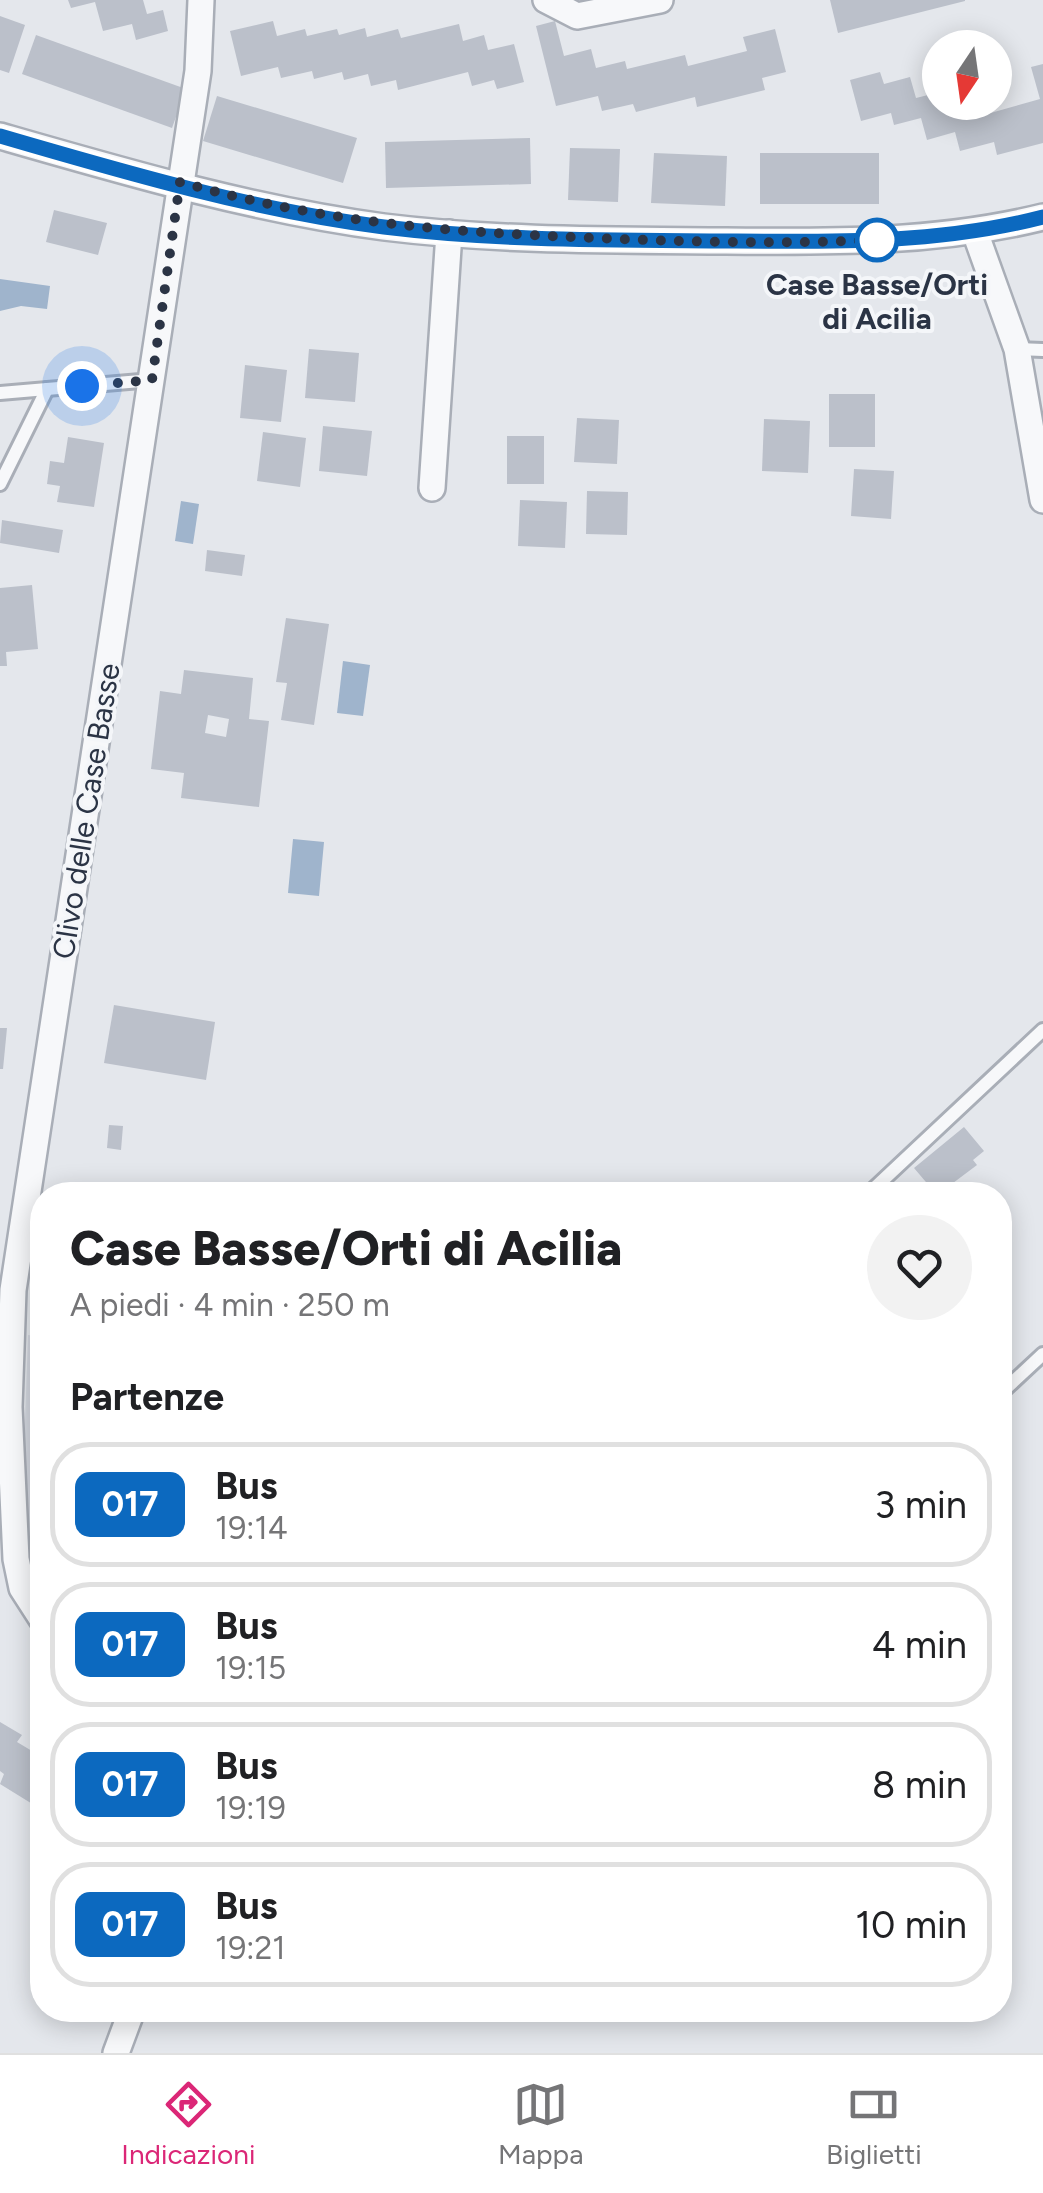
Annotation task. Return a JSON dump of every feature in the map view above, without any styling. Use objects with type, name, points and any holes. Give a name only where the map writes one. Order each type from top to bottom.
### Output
[{"type":"street","name":"Clivo delle Case Basse","points":[[30,1600],[22,1588],[16,1559],[10,1408],[13,1290],[198,71],[201,0]]},
{"type":"street","points":[[546,0],[577,16],[660,0]]},
{"type":"street","points":[[0,136],[329,218],[449,233],[780,242],[903,239],[975,232],[1043,217]]},
{"type":"street","points":[[975,232],[1016,349],[1043,500]]},
{"type":"street","points":[[432,488],[449,233]]},
{"type":"street","points":[[116,2053],[128,2022]]},
{"type":"lane","points":[[1016,349],[1043,350]]},
{"type":"lane","points":[[0,393],[152,380]]},
{"type":"lane","points":[[0,484],[47,389]]},
{"type":"lane","points":[[880,1182],[1043,1030]]},
{"type":"lane","points":[[1012,1383],[1043,1354]]},
{"type":"shaded area","points":[[28,1335],[30,1575],[21,1536]]},
{"type":"water","points":[[0,279],[50,286],[47,309],[21,306],[0,311]]},
{"type":"water","points":[[181,501],[199,504],[193,544],[175,541]]},
{"type":"water","points":[[343,661],[370,665],[363,716],[337,713]]},
{"type":"water","points":[[293,839],[324,842],[319,896],[288,893]]},
{"type":"building","points":[[68,0],[143,0],[147,14],[163,10],[168,31],[136,40],[132,24],[103,31],[95,2],[71,8]]},
{"type":"building","points":[[830,0],[965,0],[965,1],[838,33]]},
{"type":"building","points":[[0,16],[25,25],[9,73],[0,70]]},
{"type":"building","points":[[273,21],[277,36],[305,29],[307,36],[337,29],[339,35],[365,28],[367,37],[398,29],[401,38],[459,24],[463,41],[484,35],[488,50],[514,44],[524,82],[497,89],[494,80],[472,86],[468,72],[398,90],[396,80],[371,86],[368,74],[344,80],[342,72],[314,79],[312,71],[281,78],[278,67],[241,76],[230,31]]},
{"type":"building","points":[[555,21],[564,56],[591,49],[596,68],[625,61],[627,69],[685,55],[688,66],[747,51],[743,37],[775,29],[786,72],[762,78],[765,90],[697,107],[695,97],[636,112],[633,104],[602,111],[598,96],[556,106],[536,26]]},
{"type":"building","points":[[36,35],[186,89],[172,128],[22,74]]},
{"type":"building","points":[[1043,64],[1043,143],[997,155],[994,142],[960,151],[955,132],[927,140],[921,118],[894,125],[891,113],[861,121],[850,80],[880,72],[884,84],[910,77],[916,98],[922,96],[922,120],[1012,120],[1012,107],[1040,99],[1031,67]]},
{"type":"building","points":[[217,96],[357,138],[343,183],[203,141]]},
{"type":"building","points":[[530,138],[531,184],[386,188],[385,142]]},
{"type":"building","points":[[570,148],[620,149],[618,202],[568,200]]},
{"type":"building","points":[[654,153],[727,156],[725,206],[651,203]]},
{"type":"building","points":[[760,153],[879,153],[879,204],[760,204]]},
{"type":"building","points":[[54,210],[107,223],[98,255],[46,242]]},
{"type":"building","points":[[309,349],[359,353],[355,402],[305,398]]},
{"type":"building","points":[[245,365],[287,370],[281,422],[240,418]]},
{"type":"building","points":[[829,394],[875,394],[875,447],[829,447]]},
{"type":"building","points":[[577,418],[619,420],[617,464],[574,462]]},
{"type":"building","points":[[764,419],[810,421],[808,473],[762,471]]},
{"type":"building","points":[[323,426],[372,431],[367,476],[319,471]]},
{"type":"building","points":[[263,432],[306,438],[300,487],[257,481]]},
{"type":"building","points":[[507,436],[544,436],[544,484],[507,484]]},
{"type":"building","points":[[68,437],[104,443],[94,507],[57,502],[60,486],[47,484],[50,461],[64,463]]},
{"type":"building","points":[[854,469],[894,471],[891,519],[851,516]]},
{"type":"building","points":[[587,491],[628,492],[627,535],[586,534]]},
{"type":"building","points":[[520,500],[567,502],[565,548],[518,546]]},
{"type":"building","points":[[2,520],[63,530],[59,553],[0,543]]},
{"type":"building","points":[[207,550],[245,555],[242,576],[205,571]]},
{"type":"building","points":[[32,585],[38,649],[6,652],[7,666],[0,666],[0,588]]},
{"type":"building","points":[[286,618],[329,624],[314,725],[281,720],[287,683],[276,682]]},
{"type":"building","points":[[184,670],[253,678],[249,719],[269,721],[259,807],[181,798],[184,773],[151,769],[160,691],[181,694]],"holes":[[[208,715],[229,719],[226,737],[205,733]]]},
{"type":"building","points":[[114,1005],[215,1022],[206,1080],[104,1063]]},
{"type":"building","points":[[0,1028],[7,1028],[3,1069],[0,1069]]},
{"type":"building","points":[[109,1125],[123,1126],[121,1150],[107,1148]]},
{"type":"building","points":[[964,1127],[984,1151],[973,1160],[977,1165],[954,1182],[926,1182],[914,1168]]},
{"type":"building","points":[[0,1722],[22,1735],[17,1742],[30,1750],[30,1803],[0,1784],[4,1774],[0,1771]]},
{"type":"bus line","name":"017","points":[[0,136],[266,206],[357,223],[449,233],[838,241],[958,235],[1043,217]]},
{"type":"place","name":"Case Basse/Orti di Acilia","points":[[877,240]]},
{"type":"route","points":[[82,386],[152,380],[180,182],[266,206],[329,218],[449,233],[780,242],[877,240]]}]
